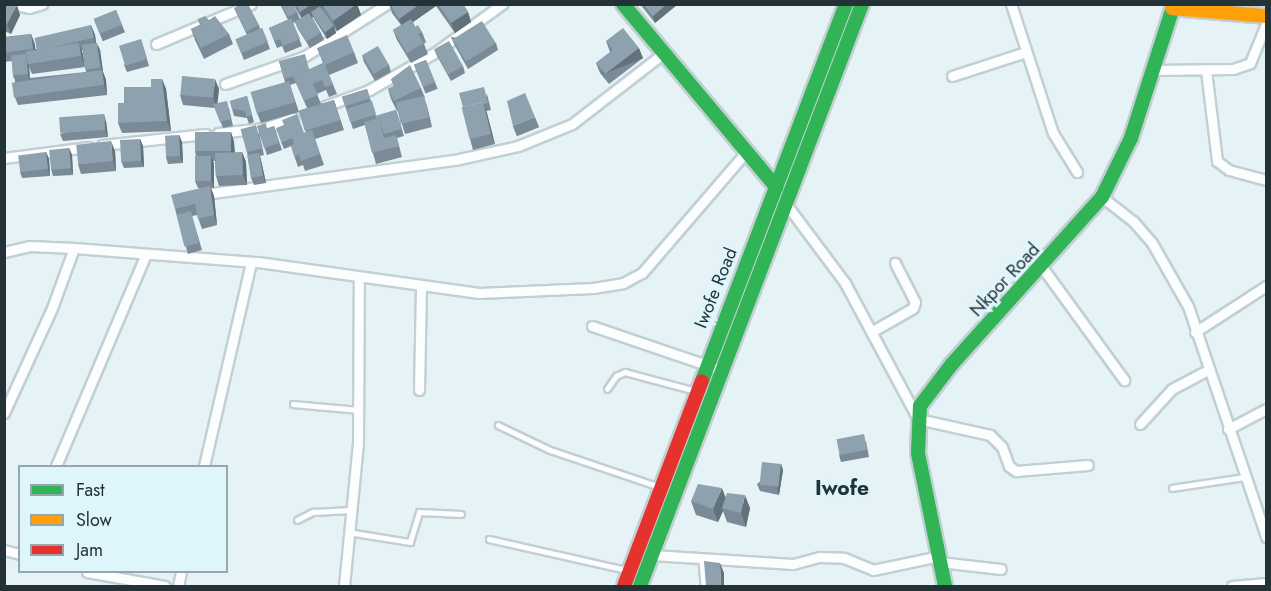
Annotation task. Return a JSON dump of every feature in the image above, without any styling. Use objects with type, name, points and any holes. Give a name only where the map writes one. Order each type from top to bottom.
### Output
[{"type":"street","points":[[12,4],[29,8],[42,4]]},
{"type":"street","points":[[156,44],[251,4]]},
{"type":"street","points":[[225,84],[305,56],[387,4]]},
{"type":"street","points":[[316,110],[369,90],[436,52],[502,4]]},
{"type":"street","points":[[623,4],[776,187]]},
{"type":"street","name":"Iwofe Road","points":[[624,586],[699,391],[706,363],[846,4]]},
{"type":"street","name":"Iwofe Road","points":[[640,586],[724,371],[862,4]]},
{"type":"street","points":[[1011,4],[1053,133],[1077,172]]},
{"type":"street","points":[[1173,6],[1266,16]]},
{"type":"street","name":"Nkpor Road","points":[[945,586],[918,453],[918,419],[931,390],[1102,197],[1127,148],[1173,6]]},
{"type":"street","points":[[1153,70],[1233,69],[1250,63],[1266,24]]},
{"type":"street","points":[[952,76],[1026,52]]},
{"type":"street","points":[[212,193],[459,159],[518,146],[572,124],[664,53]]},
{"type":"street","points":[[1206,70],[1217,161],[1229,170],[1266,180]]},
{"type":"street","points":[[4,158],[264,128],[306,113]]},
{"type":"street","points":[[4,252],[30,246],[251,262],[420,286],[528,294],[623,283],[642,273],[747,151]]},
{"type":"street","points":[[1102,197],[1133,221],[1152,243],[1188,306],[1207,370],[1266,531]]},
{"type":"street","points":[[786,204],[845,283],[918,419],[990,435],[1002,447],[1009,466],[1017,471],[1088,465]]},
{"type":"street","points":[[4,413],[9,387],[52,308],[74,248]]},
{"type":"street","points":[[56,465],[145,256]]},
{"type":"street","points":[[204,465],[251,262]]},
{"type":"street","points":[[871,332],[913,308],[915,302],[895,263]]},
{"type":"street","points":[[1042,267],[1125,380]]},
{"type":"street","points":[[344,586],[359,410],[360,278]]},
{"type":"street","points":[[419,390],[420,286]]},
{"type":"street","points":[[1195,332],[1266,286]]},
{"type":"street","points":[[592,326],[724,371]]},
{"type":"street","points":[[1140,424],[1172,389],[1207,370]]},
{"type":"street","points":[[1228,429],[1266,410]]},
{"type":"street","points":[[652,555],[702,561],[793,564],[820,557],[844,558],[873,570],[940,559],[1001,569]]},
{"type":"street","points":[[93,573],[165,586]]},
{"type":"street","points":[[1233,586],[1266,583]]},
{"type":"lane","points":[[607,389],[616,375],[625,372],[699,391]]},
{"type":"lane","points":[[293,404],[359,410]]},
{"type":"lane","points":[[498,425],[550,450],[662,488]]},
{"type":"lane","points":[[1172,488],[1245,477]]},
{"type":"lane","points":[[297,520],[313,512],[351,510]]},
{"type":"lane","points":[[348,532],[410,542],[419,512],[461,514]]},
{"type":"lane","points":[[489,539],[630,570]]},
{"type":"lane","points":[[702,561],[704,586]]},
{"type":"building","points":[[4,4],[17,5],[7,24],[4,23]]},
{"type":"building","points":[[241,4],[248,4],[259,25],[246,32],[234,8]]},
{"type":"building","points":[[281,4],[293,4],[297,12],[288,17]]},
{"type":"building","points":[[296,4],[312,4],[300,12]]},
{"type":"building","points":[[322,4],[357,4],[333,21]]},
{"type":"building","points":[[390,4],[420,4],[399,19]]},
{"type":"building","points":[[438,4],[463,4],[468,12],[451,23]]},
{"type":"building","points":[[643,4],[667,4],[653,16]]},
{"type":"building","points":[[320,6],[334,26],[325,32],[311,12]]},
{"type":"building","points":[[116,10],[122,25],[100,34],[94,19]]},
{"type":"building","points":[[309,13],[321,33],[306,41],[294,22]]},
{"type":"building","points":[[205,16],[209,20],[215,16],[229,34],[201,48],[191,29],[201,24],[198,19]]},
{"type":"building","points":[[291,18],[300,39],[283,46],[280,39],[275,41],[269,28]]},
{"type":"building","points":[[411,19],[415,27],[418,25],[422,32],[418,34],[424,43],[407,53],[393,30]]},
{"type":"building","points":[[482,21],[496,43],[466,62],[452,40]]},
{"type":"building","points":[[91,25],[94,38],[37,51],[34,38]]},
{"type":"building","points":[[262,28],[268,42],[241,53],[235,39]]},
{"type":"building","points":[[623,28],[639,48],[605,74],[596,63],[613,50],[606,41]]},
{"type":"building","points":[[31,34],[33,49],[6,53],[4,38]]},
{"type":"building","points":[[347,35],[354,52],[325,65],[333,84],[325,87],[322,80],[313,84],[318,95],[304,101],[293,76],[324,63],[317,48]]},
{"type":"building","points":[[141,39],[147,59],[125,66],[119,46]]},
{"type":"building","points":[[449,41],[463,66],[448,75],[434,49]]},
{"type":"building","points":[[79,43],[81,56],[28,64],[26,51]]},
{"type":"building","points":[[97,43],[100,68],[85,70],[82,45]]},
{"type":"building","points":[[378,46],[389,65],[373,74],[362,55]]},
{"type":"building","points":[[26,54],[28,74],[13,75],[11,56]]},
{"type":"building","points":[[305,54],[309,69],[284,79],[279,61]]},
{"type":"building","points":[[426,60],[435,82],[423,87],[414,65]]},
{"type":"building","points":[[410,65],[421,88],[394,101],[388,89],[394,86],[391,79]]},
{"type":"building","points":[[102,70],[104,85],[14,98],[12,83]]},
{"type":"building","points":[[182,76],[215,79],[213,98],[180,95]]},
{"type":"building","points":[[151,79],[162,79],[167,121],[118,123],[118,103],[124,103],[124,87],[151,87]]},
{"type":"building","points":[[289,81],[295,102],[257,113],[251,92]]},
{"type":"building","points":[[484,87],[488,103],[463,107],[459,93]]},
{"type":"building","points":[[367,89],[370,99],[345,106],[342,97]]},
{"type":"building","points":[[525,93],[535,117],[513,126],[507,101]]},
{"type":"building","points":[[247,96],[252,115],[246,117],[245,111],[232,109],[230,101]]},
{"type":"building","points":[[424,96],[429,117],[401,124],[396,103]]},
{"type":"building","points":[[334,100],[340,120],[305,131],[299,111]]},
{"type":"building","points":[[227,101],[231,119],[220,122],[213,104]]},
{"type":"building","points":[[372,101],[376,114],[350,122],[346,109]]},
{"type":"building","points":[[483,102],[491,134],[470,139],[462,107]]},
{"type":"building","points":[[396,110],[402,129],[384,134],[379,118],[375,116]]},
{"type":"building","points":[[104,114],[105,130],[60,133],[59,117]]},
{"type":"building","points":[[297,114],[304,133],[281,142],[276,128],[284,125],[282,120]]},
{"type":"building","points":[[379,118],[384,138],[396,135],[399,146],[372,153],[364,122]]},
{"type":"building","points":[[266,123],[267,129],[274,126],[279,143],[264,148],[257,126]]},
{"type":"building","points":[[256,125],[262,148],[247,152],[241,129]]},
{"type":"building","points":[[312,130],[320,154],[301,161],[299,155],[294,156],[291,145],[294,144],[292,137]]},
{"type":"building","points":[[195,132],[231,132],[231,151],[195,151]]},
{"type":"building","points":[[179,135],[180,156],[166,157],[165,136]]},
{"type":"building","points":[[140,139],[141,161],[121,162],[120,140]]},
{"type":"building","points":[[111,141],[113,161],[78,165],[76,145]]},
{"type":"building","points":[[69,148],[71,168],[51,170],[49,150]]},
{"type":"building","points":[[46,152],[48,169],[20,172],[18,155]]},
{"type":"building","points":[[242,152],[243,175],[216,176],[215,153]]},
{"type":"building","points":[[259,153],[263,176],[251,178],[247,155]]},
{"type":"building","points":[[195,156],[211,156],[211,181],[195,181]]},
{"type":"building","points":[[210,186],[214,215],[198,219],[195,204],[175,209],[171,195]]},
{"type":"building","points":[[191,211],[199,243],[184,247],[176,215]]},
{"type":"building","points":[[864,434],[867,450],[840,455],[837,439]]},
{"type":"building","points":[[762,462],[781,464],[778,487],[760,485]]},
{"type":"building","points":[[698,484],[722,488],[713,509],[691,501]]},
{"type":"building","points":[[727,493],[745,495],[741,513],[722,508]]},
{"type":"building","points":[[704,561],[720,563],[721,586],[706,586]]},
{"type":"traffic: fast","points":[[623,4],[776,187]]},
{"type":"traffic: fast","points":[[702,381],[846,4]]},
{"type":"traffic: fast","points":[[640,586],[862,4]]},
{"type":"traffic: fast","points":[[945,586],[918,453],[920,406],[952,364],[1102,197],[1131,138],[1174,4]]},
{"type":"traffic: slow","points":[[1172,8],[1266,16]]},
{"type":"traffic: jam","points":[[624,586],[702,381]]},
{"type":"district","name":"Iwofe","points":[[842,488]]}]
